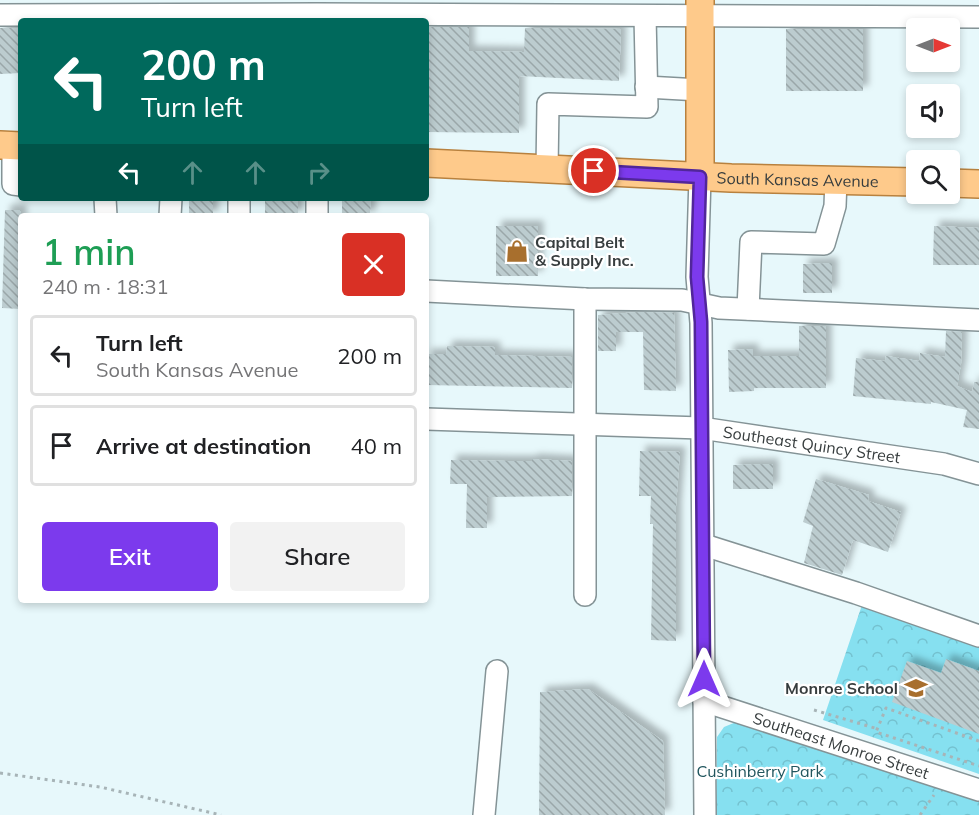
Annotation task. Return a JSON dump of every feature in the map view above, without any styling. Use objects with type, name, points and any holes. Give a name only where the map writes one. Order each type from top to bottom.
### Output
[{"type":"main road","points":[[700,8],[700,177]]},
{"type":"main road","name":"South Kansas Avenue","points":[[429,164],[700,177],[906,182]]},
{"type":"main road","points":[[960,183],[979,184]]},
{"type":"street","points":[[0,15],[317,12],[645,16],[700,8],[979,17]]},
{"type":"street","points":[[547,169],[548,104],[647,107],[645,16]]},
{"type":"street","points":[[646,87],[700,90]]},
{"type":"street","points":[[12,146],[13,184],[18,185]]},
{"type":"street","points":[[700,177],[697,221],[704,545],[705,815]]},
{"type":"street","points":[[748,309],[751,242],[824,244],[835,206],[836,180]]},
{"type":"street","points":[[429,291],[585,299],[682,300],[719,308],[979,320]]},
{"type":"street","points":[[585,299],[585,595]]},
{"type":"street","name":"Southeast Quincy Street","points":[[429,419],[701,428],[944,464],[979,474]]},
{"type":"street","points":[[704,545],[979,636]]},
{"type":"street","points":[[484,815],[497,671]]},
{"type":"street","name":"Southeast Monroe Street","points":[[704,701],[979,790]]},
{"type":"path","points":[[979,741],[886,708],[876,732],[979,766]]},
{"type":"path","points":[[814,710],[878,729]]},
{"type":"path","points":[[0,773],[100,787],[221,815]]},
{"type":"path","points":[[920,815],[937,792],[941,777]]},
{"type":"green space","points":[[863,602],[979,642],[979,774],[823,720]]},
{"type":"green space","name":"Cushinberry Park","points":[[741,720],[979,798],[979,815],[716,815],[717,737],[724,727]]},
{"type":"building","points":[[429,27],[469,27],[469,51],[524,52],[525,28],[621,29],[619,81],[519,76],[519,133],[429,132]]},
{"type":"building","points":[[0,28],[18,28],[18,73],[0,74]]},
{"type":"building","points":[[786,29],[863,29],[863,91],[786,91]]},
{"type":"building","points":[[189,201],[213,201],[213,213],[189,213]]},
{"type":"building","points":[[265,201],[298,201],[298,213],[265,213]]},
{"type":"building","points":[[342,201],[371,201],[370,213],[342,213]]},
{"type":"building","points":[[5,210],[21,210],[21,213],[18,213],[18,309],[2,308]]},
{"type":"building","name":"Capital Belt & Supply Inc.","points":[[496,226],[538,226],[538,276],[496,276]]},
{"type":"building","points":[[934,226],[979,228],[979,265],[933,265]]},
{"type":"building","points":[[832,263],[832,293],[803,293],[803,264]]},
{"type":"building","points":[[639,312],[674,313],[676,391],[644,390],[643,332],[616,332],[616,351],[598,351],[598,315]]},
{"type":"building","points":[[799,326],[826,326],[826,388],[754,388],[754,391],[729,392],[728,350],[753,349],[753,356],[799,356]]},
{"type":"building","points":[[946,331],[962,332],[961,364],[957,386],[972,392],[974,382],[979,382],[979,429],[963,427],[967,410],[931,402],[931,404],[853,396],[856,358],[885,361],[886,356],[919,361],[920,353],[945,357]]},
{"type":"building","points":[[447,346],[495,347],[495,355],[572,357],[572,388],[429,385],[429,354],[446,354]]},
{"type":"building","points":[[640,451],[680,452],[676,506],[676,641],[651,640],[653,524],[650,524],[651,496],[639,496]]},
{"type":"building","points":[[532,459],[572,461],[572,496],[487,497],[487,528],[466,528],[467,484],[450,484],[451,460],[532,461]]},
{"type":"building","points":[[773,464],[773,489],[733,489],[733,465]]},
{"type":"building","points":[[816,479],[869,495],[868,501],[901,512],[888,552],[853,540],[842,575],[804,563],[813,526],[803,522]]},
{"type":"building","points":[[946,659],[979,671],[979,734],[892,702],[907,661],[941,673]]},
{"type":"building","points":[[588,689],[663,741],[665,815],[539,815],[540,692]]},
{"type":"place","name":"Capital Belt & Supply Inc.","points":[[517,251]]},
{"type":"place","name":"Monroe School","points":[[916,688]]},
{"type":"route","points":[[594,171],[700,177],[697,210],[697,277],[701,322],[704,679]]}]
